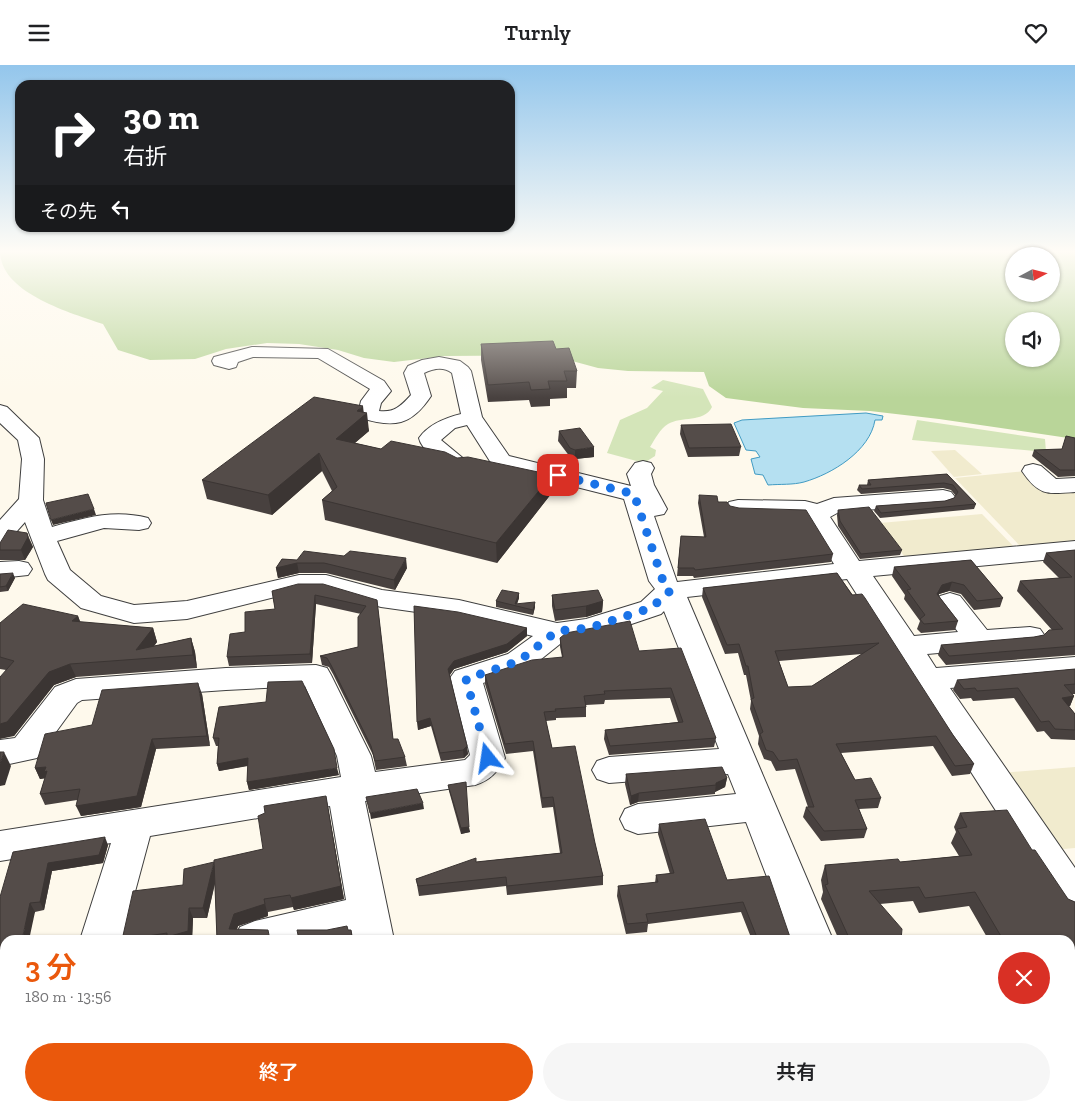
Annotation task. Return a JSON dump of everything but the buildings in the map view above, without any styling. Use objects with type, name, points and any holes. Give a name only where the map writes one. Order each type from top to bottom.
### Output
[{"type":"street","points":[[229,363],[221,361],[252,352],[322,353],[377,385],[381,391],[371,401],[368,414],[386,419],[408,413],[421,396],[414,373],[415,370],[429,364],[452,365],[461,371],[472,417],[501,461],[634,494],[663,581],[670,591],[810,935]]},
{"type":"street","points":[[0,411],[28,438],[33,459],[31,500],[58,574],[91,603],[134,614],[187,610],[299,583],[326,583],[382,599],[458,609],[557,631],[589,628],[651,608],[670,591],[853,570],[1075,549]]},
{"type":"street","points":[[462,469],[432,445],[430,439],[448,423],[472,417]]},
{"type":"street","points":[[643,468],[639,474],[642,485],[658,514],[667,543],[656,560]]},
{"type":"street","points":[[1033,471],[1050,487],[1075,485]]},
{"type":"street","points":[[943,497],[834,505],[820,513],[817,517],[928,679],[1075,900]]},
{"type":"street","points":[[0,535],[31,500]]},
{"type":"street","points":[[738,507],[805,509],[820,513]]},
{"type":"street","points":[[43,537],[103,521],[139,523]]},
{"type":"street","points":[[950,602],[979,640]]},
{"type":"street","points":[[0,846],[475,771],[488,758],[466,679],[519,661],[557,631]]},
{"type":"street","points":[[905,646],[1030,636]]},
{"type":"street","points":[[928,679],[1075,667]]},
{"type":"street","points":[[0,753],[25,749],[66,695],[76,691],[226,679],[316,675],[354,756],[353,789],[371,926],[296,935]]},
{"type":"street","points":[[609,770],[740,760]]},
{"type":"street","points":[[638,819],[759,806]]},
{"type":"street","points":[[102,935],[135,824]]},
{"type":"shaded area","points":[[955,450],[982,474],[954,477],[931,451]]},
{"type":"shaded area","points":[[1026,471],[1075,490],[1075,542],[1021,547],[955,478]]},
{"type":"shaded area","points":[[982,514],[1017,550],[907,560],[880,523]]},
{"type":"shaded area","points":[[1075,767],[1075,848],[1052,850],[1001,773]]},
{"type":"green space","points":[[42,300],[1005,300],[1005,303],[1060,303],[1060,300],[1075,300],[1075,439],[939,419],[870,411],[803,408],[726,398],[709,386],[704,372],[628,371],[598,368],[550,355],[445,356],[394,362],[364,358],[338,350],[299,344],[267,343],[226,349],[195,359],[150,360],[118,350],[103,324],[73,314]]},
{"type":"green space","points":[[663,380],[703,389],[712,407],[704,415],[673,422],[665,426],[650,447],[656,450],[655,456],[644,463],[607,453],[620,420],[647,408],[663,391],[651,388]]},
{"type":"green space","points":[[917,420],[1045,439],[1046,452],[912,440]]},
{"type":"water","points":[[866,413],[883,416],[882,420],[875,420],[866,442],[858,451],[848,460],[826,473],[804,482],[791,484],[768,485],[763,475],[755,474],[751,459],[760,457],[756,451],[746,450],[734,423],[742,420]]},
{"type":"route","points":[[488,758],[466,679],[519,661],[557,631],[589,628],[651,608],[670,591],[663,581],[634,494],[558,475]]}]
